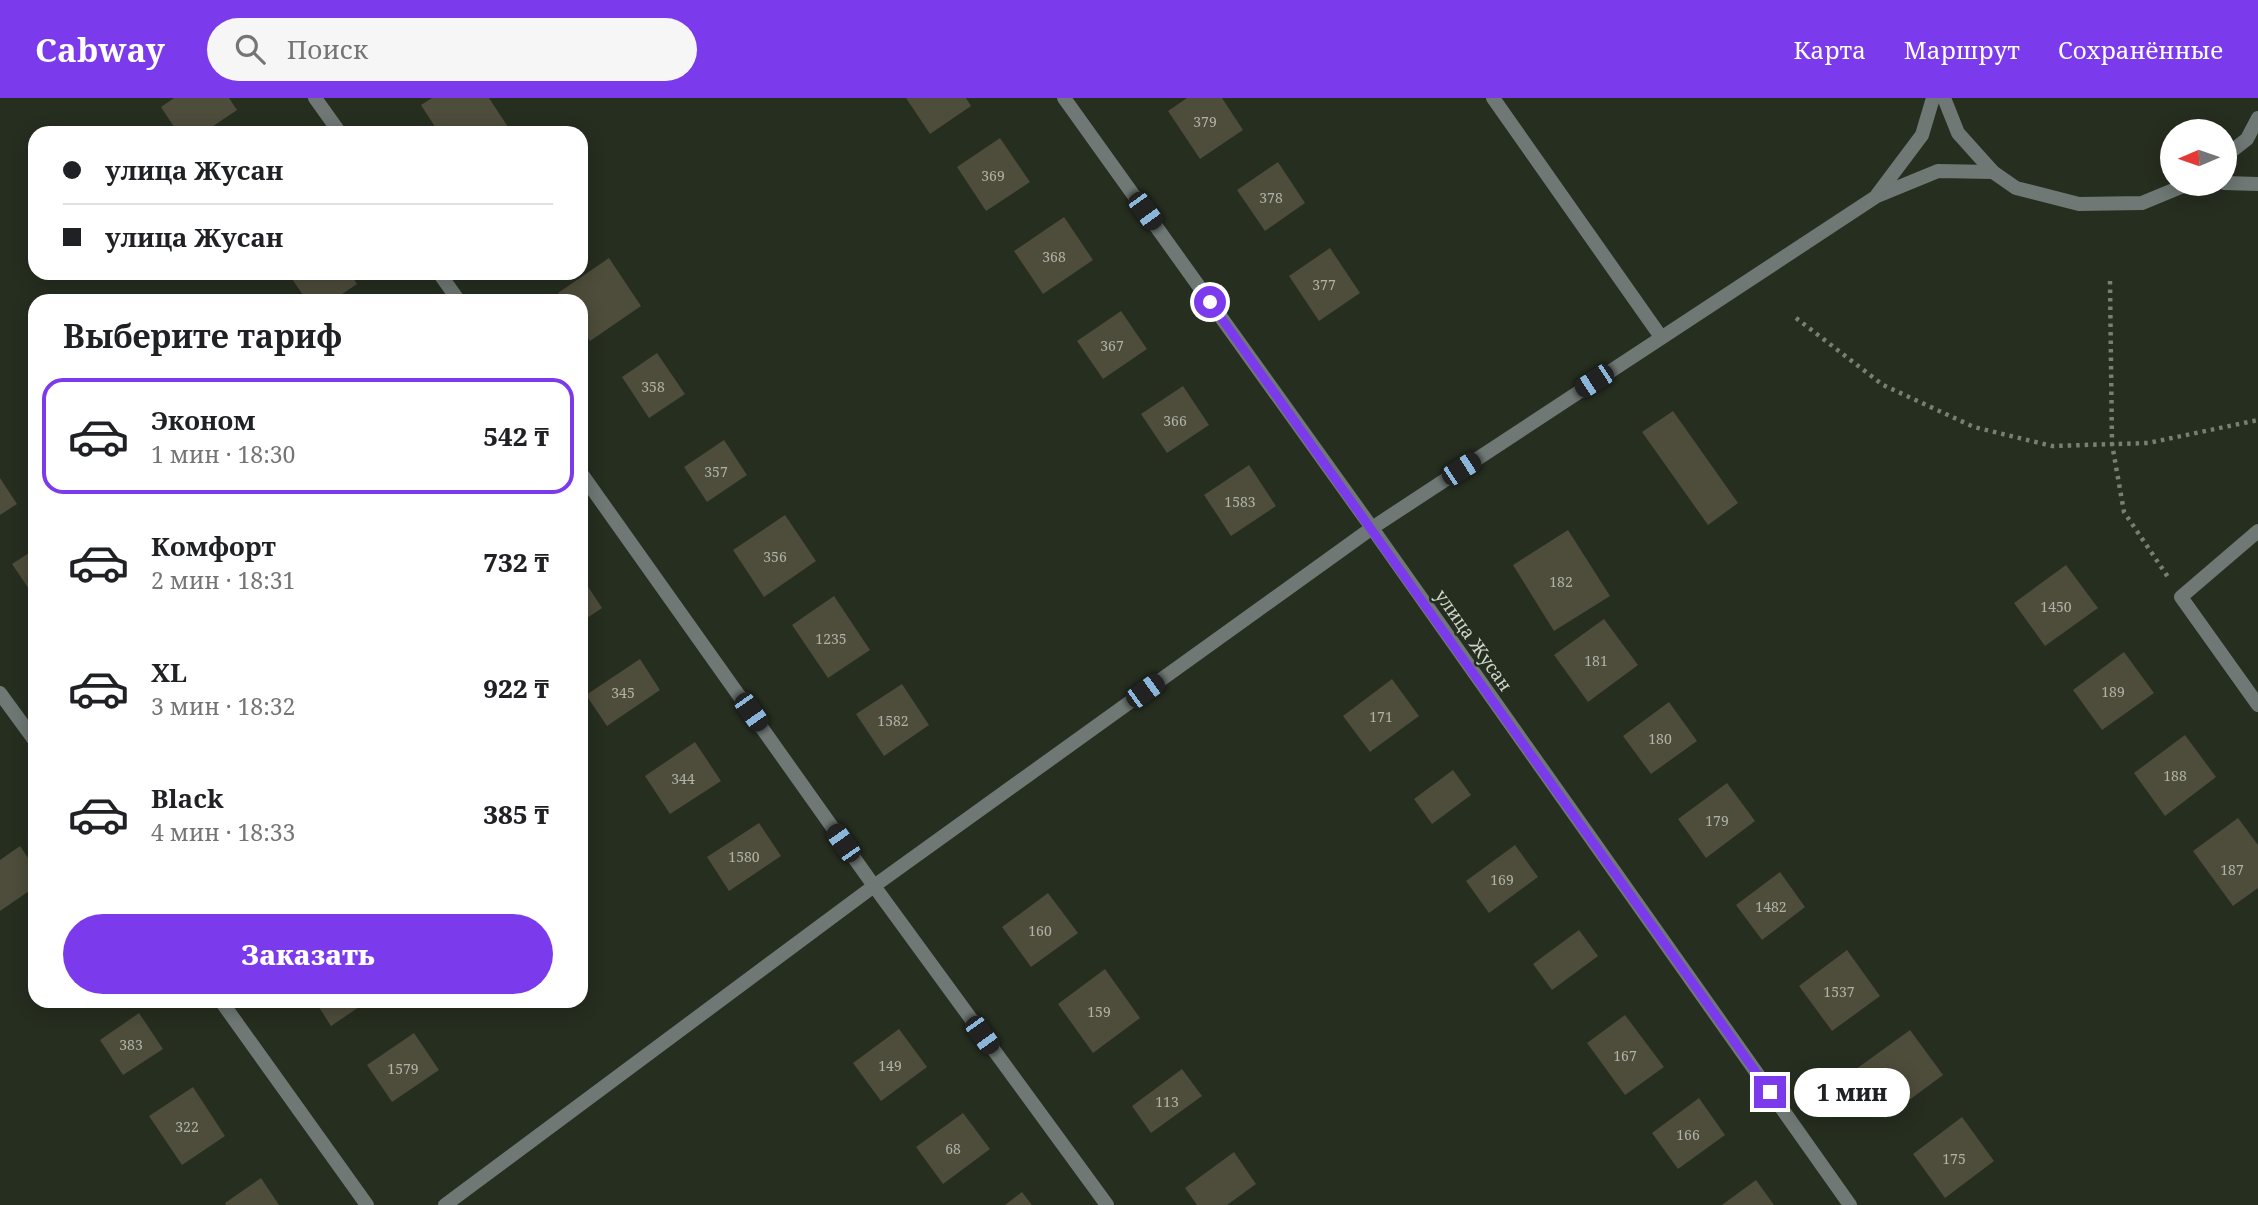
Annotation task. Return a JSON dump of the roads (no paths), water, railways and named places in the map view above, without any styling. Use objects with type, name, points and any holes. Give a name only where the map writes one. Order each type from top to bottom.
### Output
[{"type":"street","points":[[315,98],[335,126]]},
{"type":"street","name":"улица Жусан","points":[[1065,98],[1850,1205]]},
{"type":"street","points":[[1493,98],[1661,337]]},
{"type":"street","points":[[1877,196],[1922,135],[1933,98]]},
{"type":"street","points":[[1944,98],[1958,133],[1993,172],[2016,188],[2080,204],[2142,203],[2160,196]]},
{"type":"street","points":[[2237,147],[2247,139],[2258,118]]},
{"type":"street","points":[[445,1205],[874,886],[1372,528],[1877,196],[1938,171],[1993,172]]},
{"type":"street","points":[[2237,183],[2258,184]]},
{"type":"street","points":[[588,483],[874,886],[1107,1205]]},
{"type":"street","points":[[2258,531],[2181,597],[2258,705]]},
{"type":"street","points":[[0,693],[28,731]]},
{"type":"street","points":[[226,1008],[368,1205]]}]
